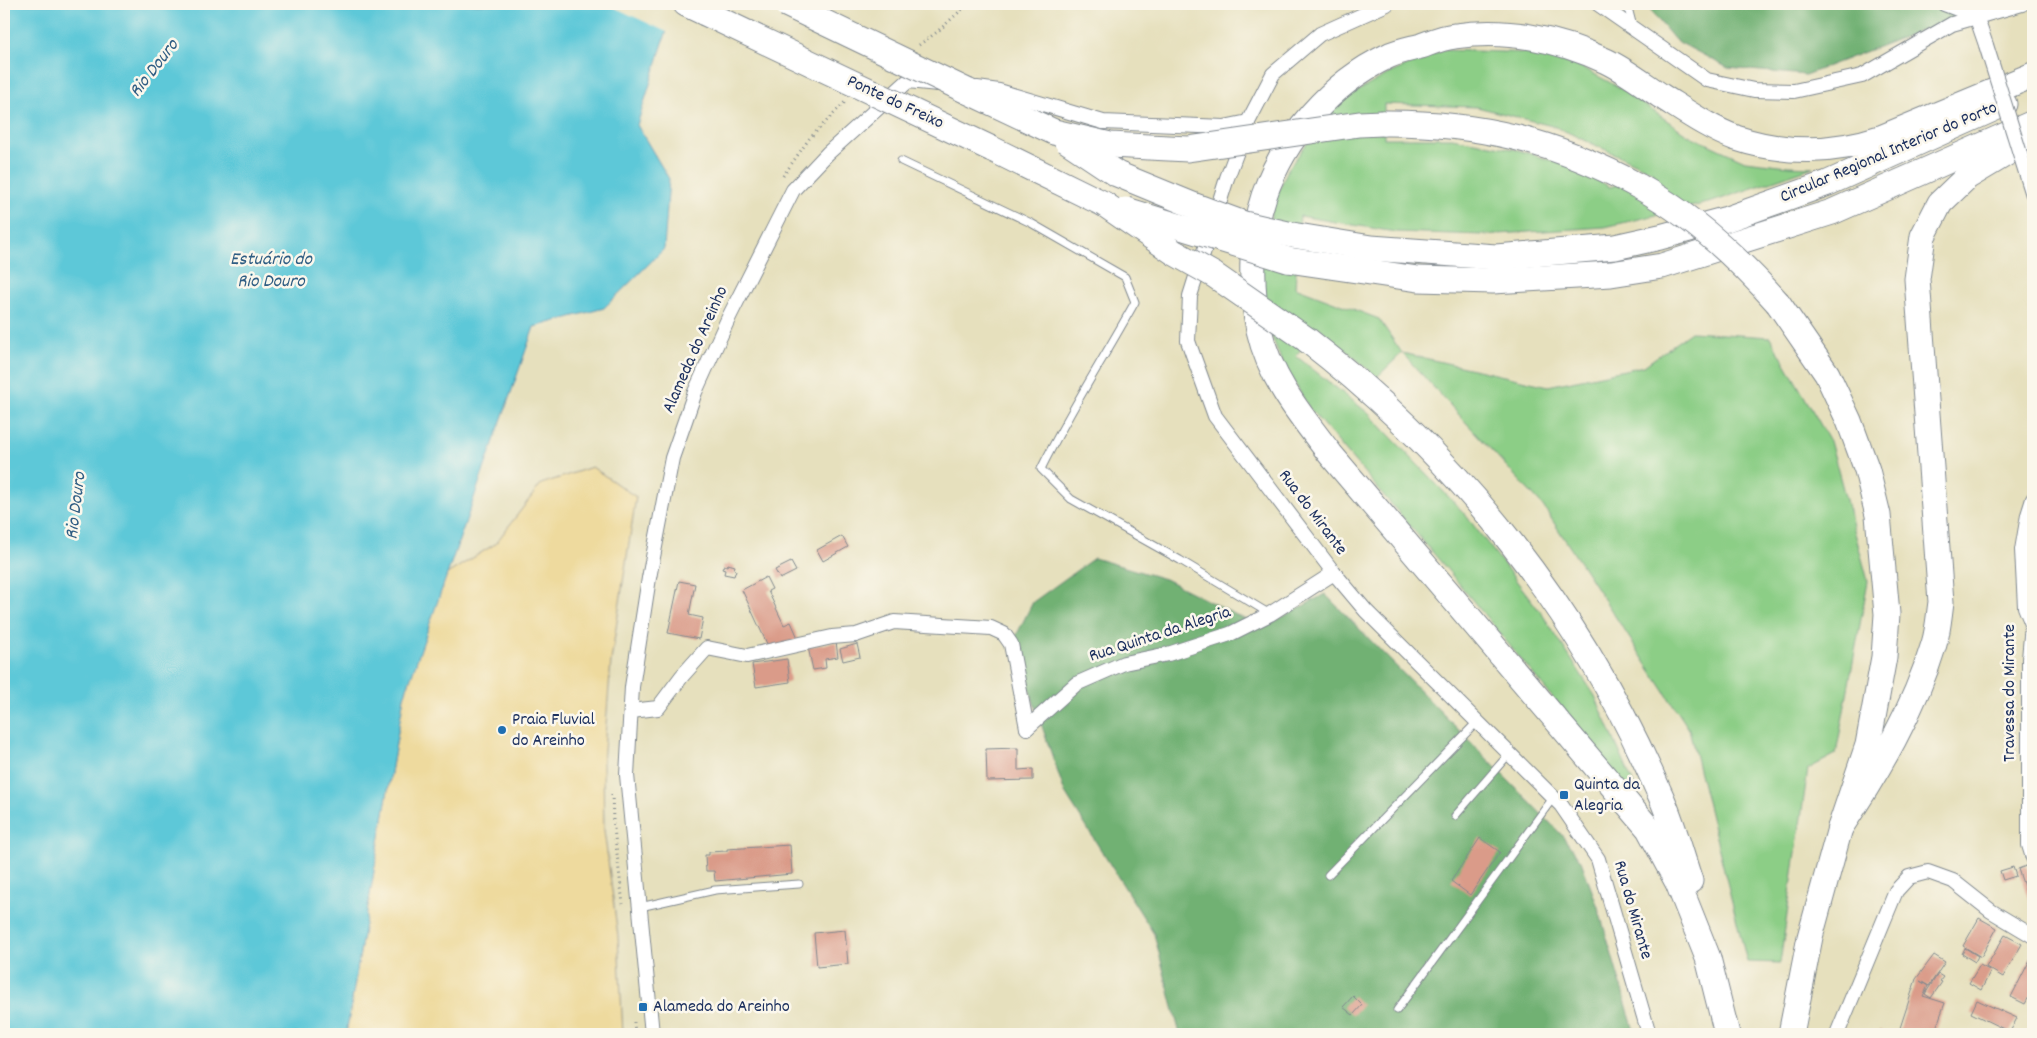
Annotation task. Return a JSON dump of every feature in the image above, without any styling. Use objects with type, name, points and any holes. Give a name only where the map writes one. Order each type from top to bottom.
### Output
[{"type":"highway","name":"Ponte do Freixo","points":[[686,4],[1104,204]]},
{"type":"highway","points":[[786,4],[1054,132],[1110,144],[1188,149],[1359,124],[1419,123],[1493,131],[1556,148],[1619,175],[1671,206],[1713,238],[1757,279],[1778,302],[1827,374],[1849,421],[1867,470],[1878,515],[1887,614],[1884,658],[1868,744],[1840,828],[1810,937],[1792,1032]]},
{"type":"highway","points":[[1727,1033],[1708,958],[1678,883],[1649,829],[1331,455],[1289,401],[1273,372],[1260,331],[1253,279],[1254,244],[1263,197],[1278,163],[1300,128],[1323,102],[1348,80],[1388,56],[1454,36],[1508,33],[1559,42],[1607,62],[1696,118],[1734,137],[1775,148],[1830,150],[1884,138],[2033,75]]},
{"type":"highway","name":"Circular Regional Interior do Porto","points":[[1054,132],[1118,174],[1244,224],[1292,235],[1371,248],[1496,257],[1614,247],[1660,237],[1727,218],[1828,183],[2033,91]]},
{"type":"highway","name":"Circular Regional Interior do Porto","points":[[1104,204],[1288,260],[1418,279],[1493,282],[1611,274],[1662,266],[1832,212],[2033,123]]},
{"type":"highway","points":[[1840,828],[1875,775],[1922,681],[1935,642],[1941,602],[1917,279],[1923,236],[1940,203],[1967,177],[2033,137]]},
{"type":"highway","points":[[1104,204],[1175,252],[1214,275],[1306,339],[1400,419],[1461,481],[1533,569],[1564,614],[1620,711],[1660,792],[1704,920],[1708,958]]},
{"type":"street","name":"Rua do Mirante","points":[[1387,4],[1320,34],[1273,74],[1248,122],[1227,178],[1190,296],[1188,341],[1215,416],[1334,573],[1366,611],[1561,806],[1598,859],[1649,1034]]},
{"type":"street","points":[[1598,4],[1707,80],[1754,90],[1794,90],[1862,76],[1976,10]]},
{"type":"street","points":[[1944,4],[1976,10],[2022,4]]},
{"type":"street","points":[[1976,10],[2033,195]]},
{"type":"street","name":"Alameda do Areinho","points":[[652,1034],[627,775],[632,687],[649,578],[671,468],[695,392],[729,317],[792,190],[828,153],[908,81],[999,91],[1103,122],[1224,127],[1248,122]]},
{"type":"street","name":"Travessa do Mirante","points":[[2033,499],[2028,515],[2022,550],[2025,606],[2032,624],[2029,659],[2029,845],[2033,858]]},
{"type":"street","name":"Rua Quinta da Alegria","points":[[631,711],[658,708],[682,676],[707,648],[747,656],[832,637],[856,635],[894,622],[991,628],[1004,634],[1011,644],[1027,728],[1076,684],[1124,663],[1168,654],[1230,634],[1270,614],[1334,573]]},
{"type":"street","points":[[1837,1034],[1896,892],[1909,877],[1928,872],[1953,880],[1991,911],[2033,936]]},
{"type":"lane","points":[[1627,4],[1634,28]]},
{"type":"lane","points":[[900,161],[1031,223],[1125,276],[1135,302],[1108,352],[1063,425],[1041,469],[1071,499],[1180,560],[1270,614]]},
{"type":"lane","points":[[1328,875],[1477,722]]},
{"type":"lane","points":[[1455,816],[1509,754]]},
{"type":"lane","points":[[1397,1010],[1553,798]]},
{"type":"lane","points":[[640,907],[715,890],[799,884]]},
{"type":"path","points":[[913,50],[937,32],[968,4]]},
{"type":"path","points":[[781,180],[809,139],[853,96]]},
{"type":"path","points":[[612,793],[613,820],[624,914]]},
{"type":"path","points":[[634,1018],[635,1034]]},
{"type":"green space","points":[[1645,4],[1990,4],[1805,75],[1728,68],[1675,40]]},
{"type":"green space","points":[[1443,50],[1534,53],[1581,67],[1620,88],[1688,135],[1745,161],[1813,167],[1712,202],[1605,227],[1483,235],[1395,232],[1300,216],[1295,287],[1379,319],[1402,353],[1377,377],[1317,326],[1296,356],[1368,413],[1464,513],[1542,614],[1595,696],[1638,794],[1630,792],[1446,568],[1309,408],[1280,357],[1272,337],[1260,280],[1273,205],[1288,169],[1337,103],[1388,74]],"holes":[[[1384,104],[1477,107],[1556,127],[1654,172],[1610,187],[1573,167],[1518,150],[1452,138],[1384,138]]]},
{"type":"green space","points":[[1691,332],[1770,337],[1830,441],[1868,581],[1836,754],[1808,769],[1780,963],[1747,962],[1689,729],[1543,506],[1402,353],[1548,386],[1644,366]]},
{"type":"green space","points":[[1094,558],[1165,579],[1262,628],[1325,594],[1561,834],[1581,861],[1598,907],[1635,1034],[1180,1034],[1154,934],[1065,793],[1013,642],[1033,602]]},
{"type":"sand","name":"Praia Fluvial do Areinho","points":[[592,467],[636,497],[611,661],[603,763],[604,830],[618,936],[623,1034],[346,1034],[404,697],[447,574],[495,544],[541,484]]},
{"type":"water","name":"Estuário do Rio Douro","points":[[4,4],[684,4],[669,24],[637,125],[669,179],[664,249],[604,308],[534,327],[404,697],[346,1034],[4,1034]]},
{"type":"pier","points":[[607,4],[687,4],[672,25],[669,33]]},
{"type":"building","points":[[842,536],[848,547],[823,561],[817,550]]},
{"type":"building","points":[[791,562],[796,571],[780,579],[775,570]]},
{"type":"building","points":[[728,564],[735,566],[734,576],[724,574],[725,570],[722,569],[724,565],[727,566]]},
{"type":"building","points":[[766,577],[772,589],[768,591],[784,625],[791,622],[799,640],[769,648],[742,590]]},
{"type":"building","points":[[679,581],[695,584],[689,615],[703,618],[699,639],[668,633]]},
{"type":"building","points":[[836,642],[838,657],[825,659],[826,668],[813,670],[808,647]]},
{"type":"building","points":[[857,644],[860,657],[843,661],[840,649]]},
{"type":"building","points":[[787,659],[790,682],[756,687],[752,664]]},
{"type":"building","points":[[1018,748],[1018,770],[1033,769],[1033,780],[987,781],[986,749]]},
{"type":"building","points":[[1480,838],[1500,852],[1470,895],[1451,881]]},
{"type":"building","points":[[790,845],[792,874],[715,881],[714,871],[706,871],[705,855],[709,855],[709,852]]},
{"type":"building","points":[[2026,866],[2033,885],[2033,900],[2029,901],[2018,869]]},
{"type":"building","points":[[2013,867],[2016,876],[2003,880],[2000,871]]},
{"type":"building","points":[[1979,918],[1997,928],[1981,957],[1963,946]]},
{"type":"building","points":[[845,930],[848,964],[817,967],[814,933]]},
{"type":"building","points":[[2005,935],[2022,944],[2003,977],[1986,967]]},
{"type":"building","points":[[1965,948],[1978,956],[1975,962],[1962,954]]},
{"type":"building","points":[[2033,954],[2033,997],[2030,995],[2025,1004],[2011,997]]},
{"type":"building","points":[[1934,955],[1945,962],[1929,986],[1920,981],[1928,986],[1923,996],[1945,1003],[1935,1031],[1943,1034],[1898,1034],[1916,979]]},
{"type":"building","points":[[1980,965],[1991,971],[1981,990],[1969,983]]},
{"type":"building","points":[[1938,974],[1943,977],[1940,981],[1942,982],[1931,998],[1925,994]]},
{"type":"building","points":[[1353,996],[1362,1005],[1353,1015],[1343,1007]]},
{"type":"building","points":[[1977,1000],[2017,1018],[2010,1032],[1971,1013]]},
{"type":"building","points":[[1880,1030],[1890,1034],[1878,1034]]},
{"type":"place","name":"Praia Fluvial do Areinho","points":[[502,730]]},
{"type":"place","name":"Quinta da Alegria","points":[[1564,795]]},
{"type":"place","name":"Alameda do Areinho","points":[[643,1007]]},
{"type":"water label","name":"Rio Douro","points":[[155,69]]},
{"type":"water label","name":"Rio Douro","points":[[77,506]]}]
